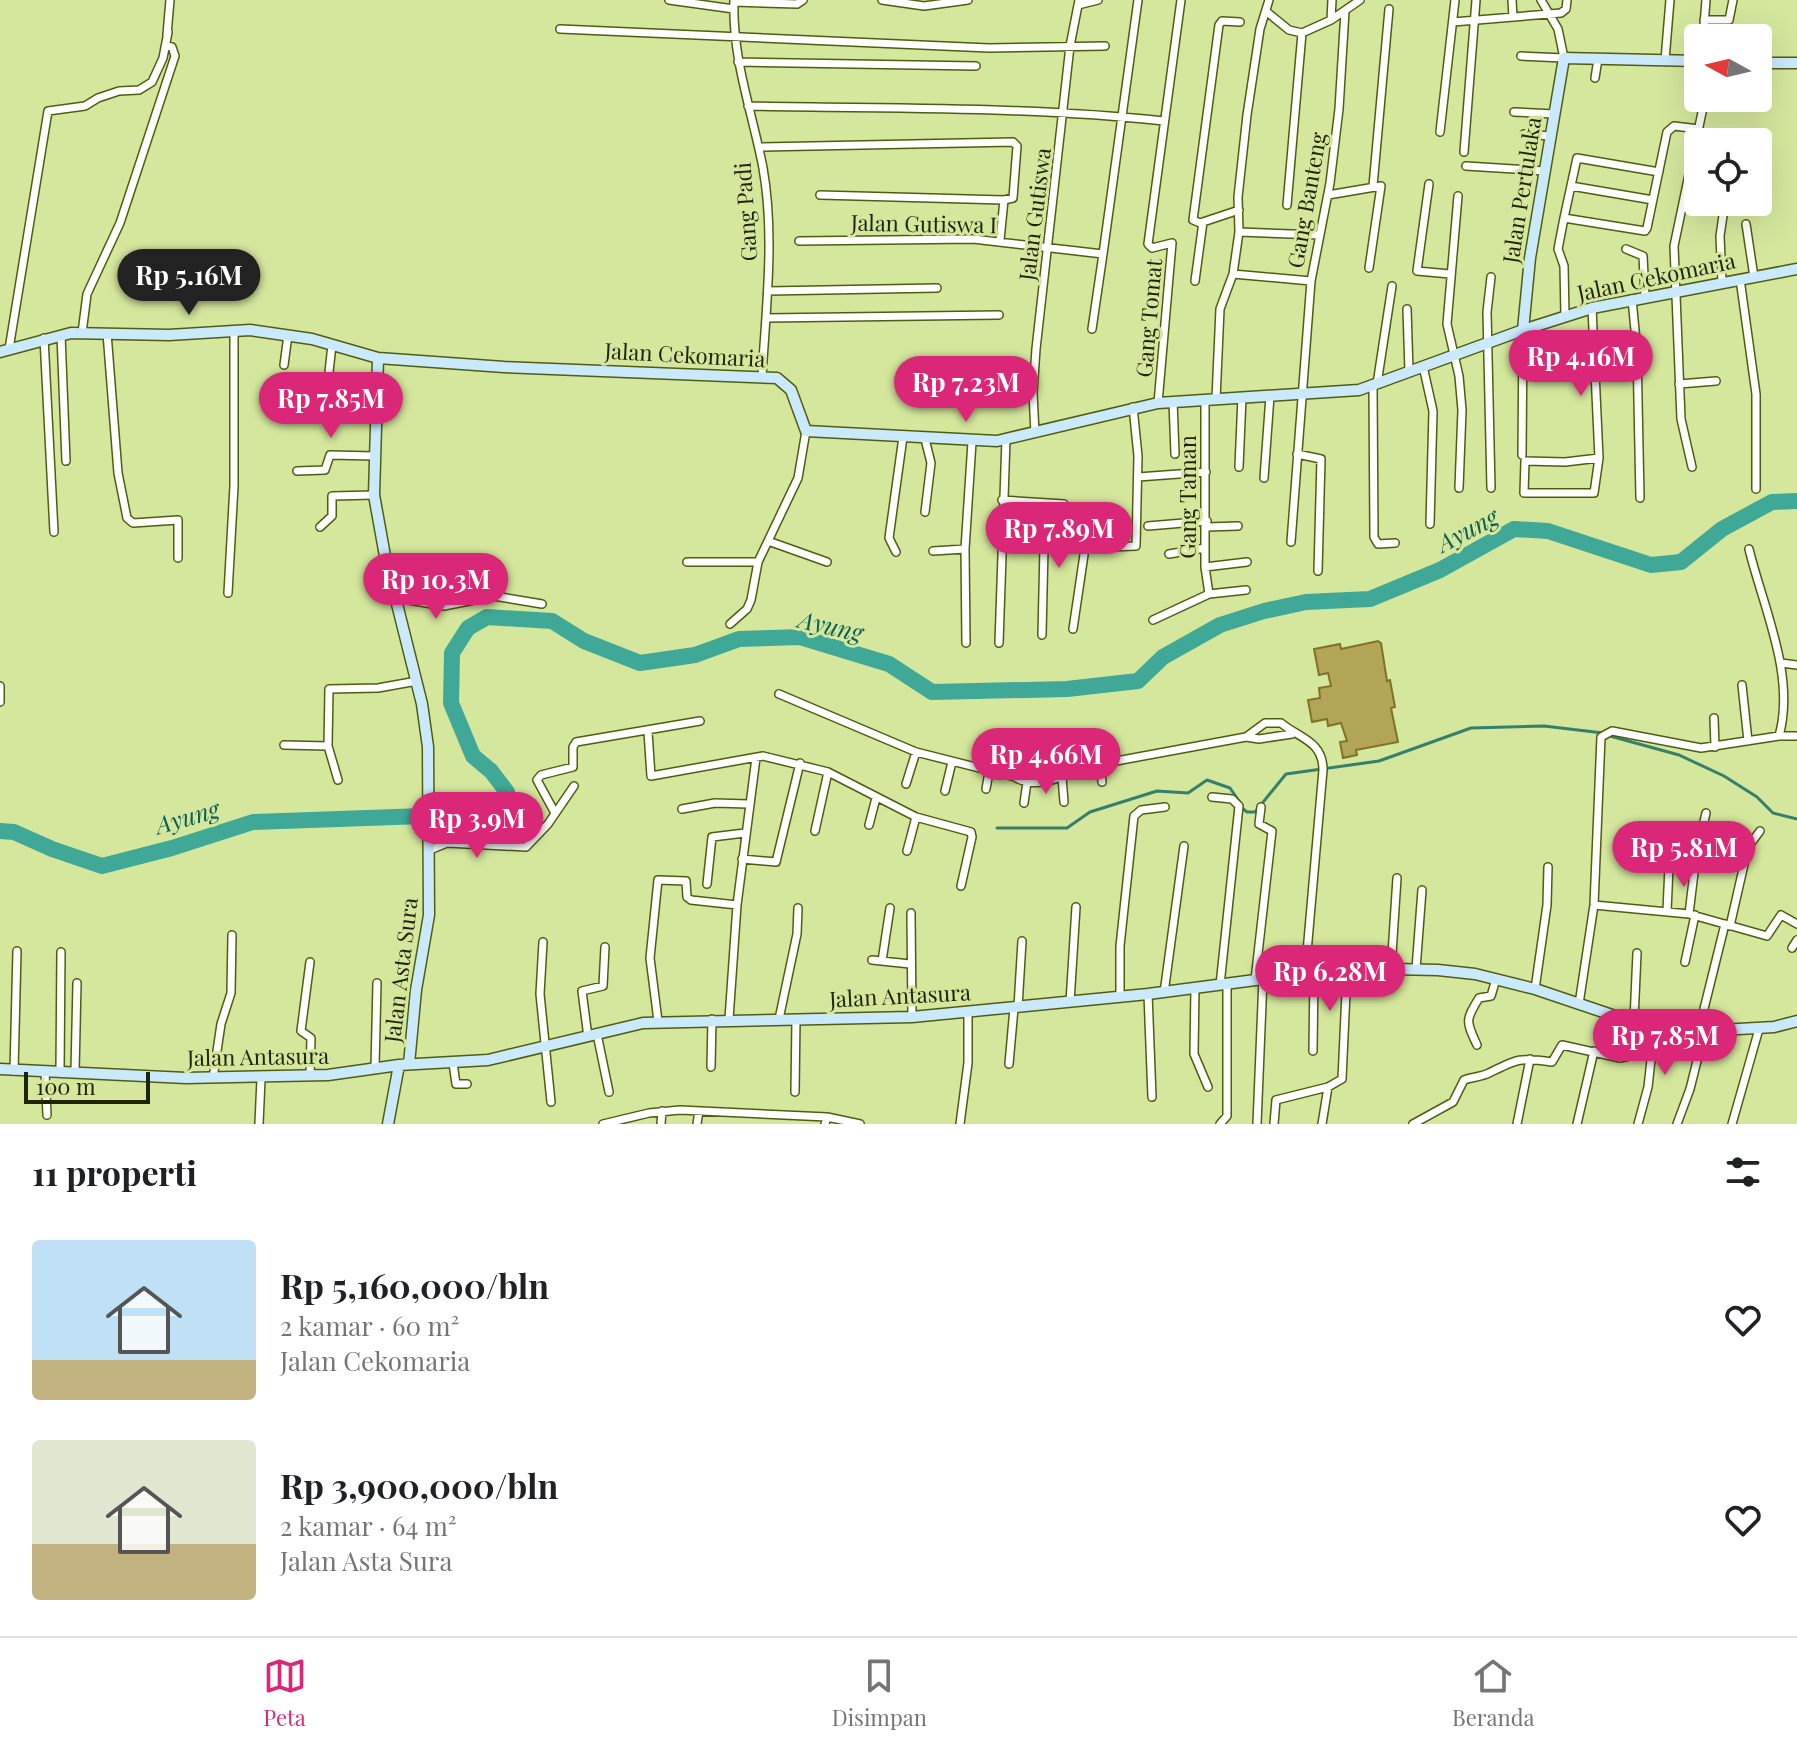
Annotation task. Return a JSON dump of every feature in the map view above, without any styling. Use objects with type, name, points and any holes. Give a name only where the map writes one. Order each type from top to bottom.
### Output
[{"type":"street","points":[[5,351],[48,111],[85,106],[119,91],[139,90],[152,82],[166,46],[170,0]]},
{"type":"street","points":[[669,0],[734,4],[797,4],[803,0]]},
{"type":"street","points":[[882,0],[924,6],[968,0]]},
{"type":"street","points":[[1078,2],[1098,0]]},
{"type":"street","points":[[1092,329],[1138,0]]},
{"type":"street","points":[[748,106],[1064,112],[1164,121],[1181,0]]},
{"type":"street","name":"Gang Taman","points":[[1209,594],[1205,548],[1210,399],[1220,309],[1233,274],[1239,232],[1238,197],[1247,115],[1260,29],[1269,0]]},
{"type":"street","points":[[1331,20],[1332,0]]},
{"type":"street","points":[[1267,12],[1289,30],[1302,33],[1331,20],[1360,0]]},
{"type":"street","points":[[1440,132],[1455,0]]},
{"type":"street","points":[[1464,152],[1476,0]]},
{"type":"street","points":[[1512,0],[1513,17]]},
{"type":"street","name":"Jalan Pertulaka","points":[[1523,330],[1530,258],[1564,58],[1558,29],[1541,0]]},
{"type":"street","points":[[1453,22],[1548,15],[1564,11],[1567,0]]},
{"type":"street","points":[[1665,60],[1670,0]]},
{"type":"street","points":[[1704,24],[1706,0]]},
{"type":"street","points":[[1704,20],[1729,20],[1733,0]]},
{"type":"street","name":"Jalan Gutiswa","points":[[1035,433],[1033,378],[1070,46],[1078,2]]},
{"type":"street","name":"Gang Padi","points":[[734,4],[734,39],[738,62],[763,170],[768,291],[762,376]]},
{"type":"street","points":[[1373,186],[1389,9]]},
{"type":"street","name":"Gang Banteng","points":[[1291,542],[1311,281],[1328,195],[1339,109],[1345,11]]},
{"type":"street","points":[[1239,210],[1203,222],[1195,223],[1193,220],[1219,25],[1222,21],[1240,22]]},
{"type":"street","points":[[560,29],[989,48],[1105,46]]},
{"type":"street","points":[[1287,205],[1302,33]]},
{"type":"street","points":[[82,333],[87,294],[120,223],[175,56],[172,47],[166,46]]},
{"type":"street","points":[[1521,56],[1684,61]]},
{"type":"street","points":[[1595,78],[1598,59]]},
{"type":"street","points":[[738,62],[976,66]]},
{"type":"street","points":[[1772,63],[1797,63]]},
{"type":"street","points":[[1514,112],[1554,114]]},
{"type":"street","name":"Gang Tomat","points":[[1158,403],[1172,243],[1153,248],[1148,244],[1164,121]]},
{"type":"street","points":[[1564,218],[1643,232],[1647,228],[1671,128],[1684,128]]},
{"type":"street","points":[[1524,134],[1550,136]]},
{"type":"street","points":[[759,147],[900,142],[1013,142],[1017,146],[1013,198],[820,195]]},
{"type":"street","points":[[1565,316],[1564,266],[1558,253],[1578,158],[1659,172]]},
{"type":"street","points":[[1466,166],[1545,171]]},
{"type":"street","points":[[1429,184],[1417,271],[1450,274]]},
{"type":"street","points":[[1328,195],[1381,186],[1369,268]]},
{"type":"street","points":[[1571,186],[1653,200]]},
{"type":"street","points":[[1684,194],[1674,246],[1679,384],[1684,440],[1692,467]]},
{"type":"street","points":[[1458,196],[1447,324],[1459,376],[1462,410],[1459,488]]},
{"type":"street","points":[[1000,240],[1004,200]]},
{"type":"street","points":[[1722,282],[1720,236],[1723,216]]},
{"type":"street","points":[[1195,281],[1203,222]]},
{"type":"street","points":[[1746,224],[1754,277]]},
{"type":"street","points":[[1239,232],[1320,235]]},
{"type":"street","name":"Jalan Gutiswa I","points":[[799,241],[1000,240],[1103,254]]},
{"type":"street","points":[[1626,249],[1643,256],[1645,296]]},
{"type":"street","name":"Jalan Cekomaria","points":[[5,351],[44,338],[82,333],[169,335],[234,330],[288,335],[378,358],[504,367],[762,376],[777,378],[787,384],[806,431],[972,442],[1035,433],[1158,403],[1301,395],[1375,386],[1490,341],[1592,308],[1797,269]]},
{"type":"street","points":[[1233,274],[1311,281]]},
{"type":"street","points":[[1491,277],[1487,312],[1491,488]]},
{"type":"street","points":[[1740,279],[1756,394],[1756,489]]},
{"type":"street","points":[[1392,286],[1375,386],[1374,537],[1378,544],[1395,543]]},
{"type":"street","points":[[768,291],[937,288]]},
{"type":"street","points":[[1632,299],[1637,351],[1640,498]]},
{"type":"street","points":[[1592,308],[1599,458],[1594,494],[1524,493],[1525,461],[1565,462],[1599,458]]},
{"type":"street","points":[[1407,309],[1409,371]]},
{"type":"street","points":[[766,318],[999,315]]},
{"type":"street","points":[[228,593],[234,486],[234,330]]},
{"type":"street","points":[[1522,455],[1523,330]]},
{"type":"street","points":[[107,333],[118,473],[127,518],[133,523],[178,520],[178,558]]},
{"type":"street","points":[[61,335],[66,461]]},
{"type":"street","points":[[284,365],[288,335]]},
{"type":"street","points":[[44,338],[54,532]]},
{"type":"street","points":[[295,416],[324,417],[332,345]]},
{"type":"street","name":"Jalan Asta Sura","points":[[378,358],[374,495],[385,556],[426,729],[430,836],[429,915],[404,1065],[388,1124]]},
{"type":"street","points":[[1423,366],[1433,411],[1430,524]]},
{"type":"street","points":[[1679,384],[1716,381]]},
{"type":"street","points":[[1264,478],[1270,396]]},
{"type":"street","points":[[1239,467],[1242,397]]},
{"type":"street","points":[[1173,401],[1175,454]]},
{"type":"street","points":[[1073,629],[1085,548],[1136,546],[1138,477],[1133,407]]},
{"type":"street","points":[[730,624],[747,609],[758,562],[798,478],[806,431]]},
{"type":"street","points":[[896,552],[889,538],[903,437]]},
{"type":"street","points":[[999,643],[1006,439]]},
{"type":"street","points":[[925,512],[931,463],[926,441]]},
{"type":"street","points":[[966,643],[965,549],[972,442]]},
{"type":"street","points":[[1297,454],[1321,459],[1318,571]]},
{"type":"street","points":[[297,471],[325,470],[330,455],[374,456]]},
{"type":"street","points":[[1138,477],[1206,472]]},
{"type":"street","points":[[320,527],[332,516],[332,496],[374,495]]},
{"type":"street","points":[[1002,500],[1064,504]]},
{"type":"street","points":[[1042,635],[1045,504]]},
{"type":"street","points":[[1148,526],[1238,526]]},
{"type":"street","points":[[768,541],[827,562]]},
{"type":"street","points":[[1169,554],[1205,548]]},
{"type":"street","points":[[933,551],[965,549]]},
{"type":"street","points":[[1749,549],[1781,663],[1783,716],[1779,736]]},
{"type":"street","points":[[687,562],[758,562]]},
{"type":"street","points":[[1205,567],[1247,562]]},
{"type":"street","points":[[1153,620],[1209,594],[1246,590]]},
{"type":"street","points":[[397,598],[444,606],[494,596],[542,604]]},
{"type":"street","points":[[1781,663],[1797,665]]},
{"type":"street","points":[[338,780],[328,746],[329,689],[378,688],[417,681]]},
{"type":"street","points":[[1742,685],[1748,741]]},
{"type":"street","points":[[0,686],[0,702]]},
{"type":"street","points":[[779,694],[916,752],[1027,782],[1062,777],[1073,769]]},
{"type":"street","points":[[1714,718],[1715,747]]},
{"type":"street","points":[[555,813],[537,780],[541,775],[575,765],[574,744],[700,721]]},
{"type":"street","points":[[1246,737],[1258,726],[1276,722],[1283,724],[1292,734],[1314,743],[1323,761],[1310,975],[1313,1051]]},
{"type":"street","points":[[1579,1004],[1594,905],[1599,743],[1603,734],[1612,731],[1691,747],[1715,747],[1797,736]]},
{"type":"street","points":[[648,732],[651,776],[763,756],[828,772],[916,817],[972,834],[961,886]]},
{"type":"street","points":[[1015,777],[1025,772],[1073,769],[1246,737],[1259,739],[1292,734]]},
{"type":"street","points":[[284,745],[328,746]]},
{"type":"street","points":[[906,784],[916,752]]},
{"type":"street","points":[[729,1019],[737,905],[756,758]]},
{"type":"street","points":[[945,791],[952,762]]},
{"type":"street","points":[[742,859],[776,862],[800,763]]},
{"type":"street","points":[[1100,763],[1102,782]]},
{"type":"street","points":[[815,831],[828,772]]},
{"type":"street","points":[[986,789],[989,772]]},
{"type":"street","points":[[1062,777],[1064,802]]},
{"type":"street","points":[[1024,803],[1027,782]]},
{"type":"street","points":[[430,850],[447,843],[526,847],[574,786]]},
{"type":"street","points":[[1212,797],[1232,799],[1239,806],[1224,984],[1227,1116],[1220,1124]]},
{"type":"street","points":[[869,825],[876,798]]},
{"type":"street","points":[[682,809],[715,803],[748,804]]},
{"type":"street","points":[[1120,997],[1120,946],[1134,816],[1141,810],[1165,807]]},
{"type":"street","points":[[1257,1124],[1259,980],[1272,831],[1260,826],[1261,807]]},
{"type":"street","points":[[1685,962],[1697,850],[1706,813]]},
{"type":"street","points":[[907,851],[916,817]]},
{"type":"street","points":[[1677,1124],[1690,1089],[1748,847],[1760,831]]},
{"type":"street","points":[[707,884],[712,837],[745,833]]},
{"type":"street","points":[[1164,993],[1184,846]]},
{"type":"street","points":[[1676,847],[1697,850]]},
{"type":"street","points":[[1535,989],[1547,905],[1548,867]]},
{"type":"street","points":[[1667,911],[1669,867]]},
{"type":"street","points":[[1391,969],[1397,878]]},
{"type":"street","points":[[658,1021],[650,958],[658,880],[686,881],[687,897],[691,900],[737,905]]},
{"type":"street","points":[[1416,969],[1422,890]]},
{"type":"street","points":[[1594,905],[1692,915],[1767,936],[1781,915],[1797,924]]},
{"type":"street","points":[[1070,1002],[1076,907]]},
{"type":"street","points":[[779,1019],[797,934],[798,908]]},
{"type":"street","points":[[882,961],[890,908]]},
{"type":"street","points":[[911,913],[912,1017]]},
{"type":"street","points":[[213,1078],[220,1028],[231,993],[232,935]]},
{"type":"street","points":[[1792,948],[1797,940]]},
{"type":"street","points":[[1009,1064],[1022,941]]},
{"type":"street","points":[[543,942],[540,994],[551,1102]]},
{"type":"street","points":[[605,947],[603,986],[582,991],[609,1092]]},
{"type":"street","points":[[14,1071],[17,951]]},
{"type":"street","points":[[60,1071],[61,952]]},
{"type":"street","points":[[1634,1020],[1637,953]]},
{"type":"street","points":[[872,960],[910,964]]},
{"type":"street","points":[[310,962],[301,1031],[311,1038],[310,1076]]},
{"type":"street","name":"Jalan Antasura","points":[[0,1069],[213,1078],[310,1076],[404,1065],[488,1060],[658,1021],[912,1017],[1391,969],[1496,979],[1655,1024],[1702,1029],[1759,1029],[1797,1021]]},
{"type":"street","points":[[1274,1124],[1276,1100],[1328,1087],[1342,1078],[1347,971]]},
{"type":"street","points":[[1477,1045],[1467,1024],[1468,1016],[1479,998],[1491,996],[1496,979]]},
{"type":"street","points":[[75,1072],[77,983]]},
{"type":"street","points":[[375,1068],[377,983]]},
{"type":"street","points":[[1195,988],[1194,1054],[1208,1087]]},
{"type":"street","points":[[1148,994],[1152,1097]]},
{"type":"street","points":[[960,1124],[967,1072],[968,1012]]},
{"type":"street","points":[[711,1067],[712,1019]]},
{"type":"street","points":[[795,1092],[796,1019]]},
{"type":"street","points":[[1638,1124],[1648,1087],[1655,1024]]},
{"type":"street","points":[[1732,1124],[1759,1029]]},
{"type":"street","points":[[1413,1124],[1453,1102],[1464,1080],[1486,1075],[1508,1061],[1530,1059],[1552,1062],[1562,1045],[1620,1058],[1652,1051]]},
{"type":"street","points":[[1577,1124],[1594,1051]]},
{"type":"street","points":[[1517,1124],[1530,1059]]},
{"type":"street","points":[[453,1063],[456,1084],[467,1084]]},
{"type":"street","points":[[45,1071],[47,1115]]},
{"type":"street","points":[[259,1124],[261,1079]]},
{"type":"street","points":[[1322,1124],[1328,1087]]},
{"type":"street","points":[[661,1124],[662,1111]]},
{"type":"street","points":[[603,1124],[662,1111],[699,1111],[860,1124]]},
{"type":"street","points":[[697,1124],[699,1111]]},
{"type":"building","points":[[1378,641],[1381,643],[1387,681],[1390,680],[1395,707],[1391,708],[1398,742],[1356,750],[1357,755],[1343,758],[1340,742],[1347,741],[1341,723],[1328,726],[1327,719],[1312,722],[1308,700],[1320,698],[1319,688],[1331,686],[1328,673],[1319,675],[1314,649],[1340,644],[1341,649]]},
{"type":"waterway","name":"Ayung","points":[[0,831],[14,832],[102,866],[253,822],[479,814],[505,800],[507,792],[491,771],[473,756],[451,703],[452,653],[468,628],[487,617],[552,621],[584,641],[640,663],[695,655],[739,639],[800,637],[889,664],[932,692],[1067,689],[1138,681],[1163,657],[1220,625],[1264,611],[1306,602],[1370,599],[1440,570],[1514,529],[1548,531],[1651,565],[1681,562],[1722,529],[1772,502],[1797,501]]},
{"type":"waterway","points":[[1242,808],[1255,812],[1286,774],[1379,761],[1471,728],[1544,726],[1603,733]]},
{"type":"waterway","points":[[1610,736],[1679,755],[1724,776],[1757,797],[1773,813],[1797,819]]},
{"type":"waterway","points":[[997,828],[1067,828],[1090,812],[1157,791],[1188,793],[1207,780],[1230,788],[1239,801]]}]
